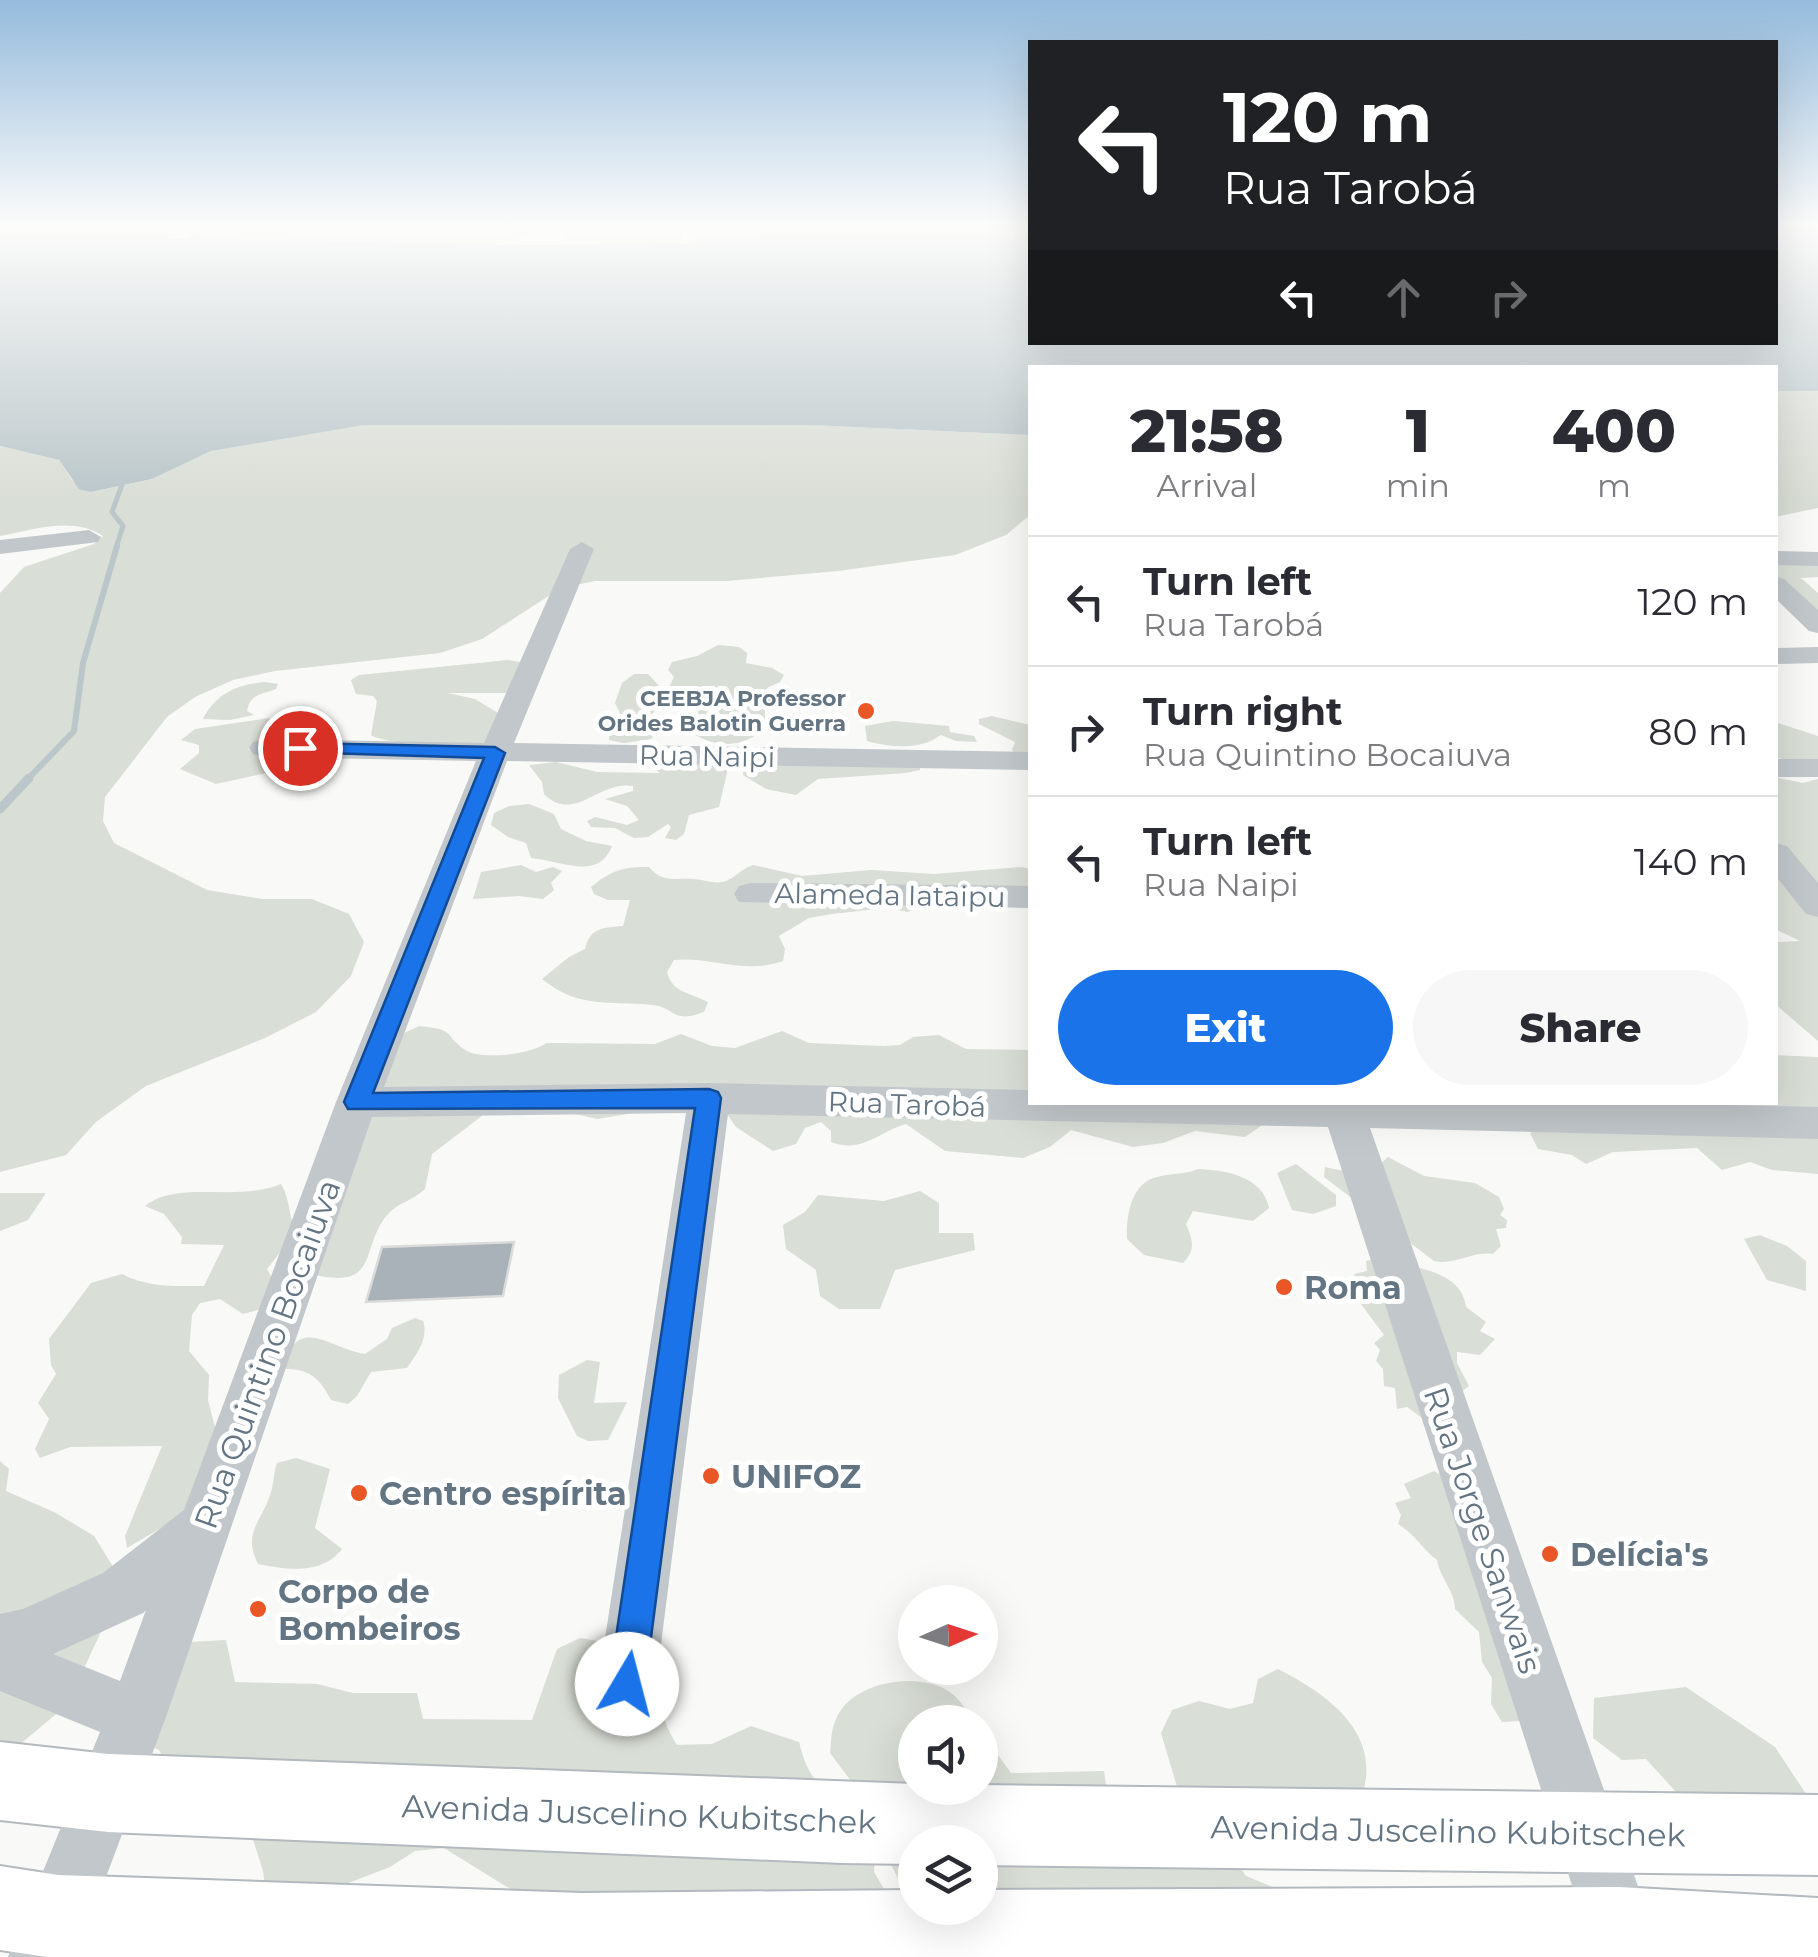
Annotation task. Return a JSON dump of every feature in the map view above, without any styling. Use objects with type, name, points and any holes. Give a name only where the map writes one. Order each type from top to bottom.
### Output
[{"type":"main road","name":"Avenida Juscelino Kubitschek","points":[[0,1781],[108,1793],[842,1824],[1818,1835]]},
{"type":"main road","points":[[34,1927],[580,1946],[1818,1940]]},
{"type":"street","points":[[0,547],[89,537]]},
{"type":"street","name":"Rua Quintino Bocaiuva","points":[[34,1927],[108,1793],[357,1102],[495,753],[582,549]]},
{"type":"street","points":[[1778,558],[1818,559]]},
{"type":"street","points":[[1778,587],[1818,625]]},
{"type":"street","points":[[1778,656],[1818,655]]},
{"type":"street","name":"Rua Naipi","points":[[264,748],[1028,761]]},
{"type":"street","points":[[1778,768],[1818,768]]},
{"type":"street","points":[[1778,857],[1818,906]]},
{"type":"street","name":"Alameda Iataipu","points":[[751,894],[1028,897]]},
{"type":"street","points":[[627,1684],[709,1098]]},
{"type":"street","name":"Rua Tarobá","points":[[357,1102],[709,1098],[1028,1104]]},
{"type":"street","name":"Rua Tarobá","points":[[1112,1105],[1818,1123]]},
{"type":"street","name":"Rua Jorge Sanwais","points":[[1342,1109],[1624,1943]]},
{"type":"street","points":[[0,1643],[26,1636],[124,1593],[206,1527]]},
{"type":"street","points":[[0,1662],[136,1718]]},
{"type":"shaded area","points":[[0,318],[1028,318],[1028,345],[1778,345],[1778,318],[1818,318],[1818,391],[1778,391],[1778,365],[1028,365],[1028,435],[809,425],[364,425],[211,451],[152,479],[91,492],[79,489],[59,460],[0,446]]},
{"type":"shaded area","points":[[1778,391],[1818,391],[1818,508],[1778,516]]},
{"type":"shaded area","points":[[364,425],[809,425],[1028,435],[1028,517],[1006,535],[955,555],[727,581],[595,581],[561,588],[482,639],[440,653],[275,671],[233,680],[195,697],[167,717],[105,797],[103,821],[114,843],[207,890],[262,899],[312,899],[349,914],[364,942],[351,976],[316,1012],[265,1038],[146,1086],[96,1122],[66,1155],[0,1172],[0,593],[24,567],[94,544],[103,536],[66,526],[0,536],[0,446],[59,460],[72,480],[91,492],[152,479],[211,451]]},
{"type":"shaded area","points":[[1778,557],[1818,566],[1818,577],[1801,578],[1818,593],[1818,621],[1778,584]]},
{"type":"shaded area","points":[[718,645],[739,647],[747,653],[746,663],[772,668],[784,675],[780,682],[767,688],[774,702],[765,706],[765,726],[748,740],[737,743],[715,743],[695,735],[687,728],[699,721],[698,710],[678,702],[668,689],[674,677],[668,670],[672,662],[697,656]]},
{"type":"shaded area","points":[[508,660],[526,663],[517,693],[448,693],[475,699],[503,716],[487,749],[408,743],[371,735],[377,701],[373,696],[356,694],[351,680],[359,675]]},
{"type":"shaded area","points":[[634,674],[648,674],[665,692],[651,717],[656,732],[651,739],[624,743],[609,740],[609,722],[620,713],[615,703],[622,683]]},
{"type":"shaded area","points":[[266,682],[278,684],[276,689],[251,701],[247,711],[254,715],[230,720],[203,719],[229,692]]},
{"type":"shaded area","points":[[992,716],[1028,725],[1028,770],[1012,750],[1015,742],[979,724],[979,719]]},
{"type":"shaded area","points":[[270,718],[279,721],[276,732],[248,749],[271,760],[271,772],[216,784],[180,769],[199,753],[199,745],[181,740],[195,729]]},
{"type":"shaded area","points":[[893,721],[949,726],[950,732],[974,736],[977,742],[956,741],[941,735],[906,746],[867,741],[865,726]]},
{"type":"shaded area","points":[[1778,723],[1818,736],[1818,770],[1778,758]]},
{"type":"shaded area","points":[[650,758],[695,771],[698,768],[694,761],[725,762],[728,768],[719,807],[689,815],[684,834],[676,840],[665,838],[671,827],[668,824],[648,837],[634,838],[615,828],[591,827],[587,821],[595,817],[627,825],[639,820],[627,806],[605,799],[633,791],[633,786],[609,789],[566,805],[544,794],[542,782],[529,765],[556,762],[597,772],[660,773],[651,765]]},
{"type":"shaded area","points":[[744,759],[920,762],[920,770],[818,779],[796,795],[766,789],[743,775]]},
{"type":"shaded area","points":[[1778,778],[1803,783],[1818,779],[1818,1041],[1778,1007],[1778,942],[1800,941],[1778,930]]},
{"type":"shaded area","points":[[529,804],[554,814],[561,829],[586,841],[612,846],[606,857],[588,866],[531,858],[526,843],[491,825],[494,813],[509,806]]},
{"type":"shaded area","points":[[521,865],[536,872],[553,867],[562,871],[551,883],[554,890],[543,899],[473,899],[481,872]]},
{"type":"shaded area","points":[[753,865],[802,876],[871,870],[934,874],[1022,867],[1028,868],[1028,901],[931,902],[908,912],[886,908],[809,918],[779,936],[785,949],[783,961],[769,965],[674,960],[667,972],[673,984],[708,1002],[704,1012],[694,1015],[680,1016],[653,1005],[582,1000],[542,979],[585,949],[594,933],[623,926],[630,900],[608,900],[594,894],[591,887],[611,873],[649,867],[664,878],[718,882]]},
{"type":"shaded area","points":[[419,1026],[432,1028],[445,1031],[474,1054],[495,1055],[519,1053],[546,1043],[655,1044],[681,1034],[712,1046],[735,1048],[782,1031],[809,1043],[884,1046],[900,1045],[913,1037],[939,1035],[966,1049],[1028,1050],[1028,1105],[1268,1121],[1245,1137],[1195,1131],[1163,1143],[1133,1147],[1071,1130],[1050,1147],[1023,1158],[945,1151],[906,1124],[861,1144],[842,1145],[831,1142],[831,1131],[821,1122],[805,1128],[796,1144],[773,1151],[736,1127],[725,1111],[652,1110],[597,1119],[549,1108],[483,1115],[432,1154],[425,1189],[387,1215],[358,1272],[333,1278],[311,1274],[400,1035]]},
{"type":"shaded area","points":[[1778,1055],[1818,1057],[1818,1174],[1772,1170],[1750,1162],[1722,1170],[1697,1148],[1613,1152],[1586,1164],[1572,1155],[1538,1149],[1530,1133],[1554,1124],[1568,1105],[1778,1105]]},
{"type":"shaded area","points":[[1388,1157],[1424,1176],[1475,1183],[1499,1197],[1504,1209],[1500,1215],[1507,1220],[1506,1228],[1496,1229],[1501,1246],[1493,1254],[1434,1261],[1324,1177],[1325,1167],[1359,1171]]},
{"type":"shaded area","points":[[1296,1164],[1336,1195],[1336,1206],[1313,1214],[1292,1210],[1277,1173]]},
{"type":"shaded area","points":[[1198,1169],[1231,1173],[1251,1182],[1269,1208],[1253,1221],[1193,1211],[1186,1224],[1192,1249],[1183,1263],[1144,1255],[1127,1239],[1129,1211],[1136,1193],[1148,1180]]},
{"type":"shaded area","points":[[281,1184],[296,1232],[267,1269],[277,1287],[272,1306],[243,1314],[220,1299],[200,1303],[192,1315],[189,1351],[209,1375],[208,1400],[216,1431],[197,1507],[127,1548],[125,1536],[162,1446],[70,1447],[40,1458],[35,1449],[49,1419],[38,1403],[56,1374],[51,1365],[49,1339],[91,1283],[122,1274],[152,1284],[204,1286],[224,1245],[181,1244],[182,1237],[164,1214],[145,1206],[174,1194],[246,1192]]},
{"type":"shaded area","points":[[920,1191],[939,1203],[939,1233],[973,1233],[975,1250],[895,1270],[880,1309],[839,1309],[820,1296],[816,1270],[786,1249],[783,1225],[805,1212],[818,1195],[884,1201]]},
{"type":"shaded area","points":[[0,1193],[46,1193],[28,1220],[0,1231]]},
{"type":"shaded area","points":[[1760,1235],[1787,1246],[1806,1261],[1806,1291],[1767,1280],[1744,1239]]},
{"type":"shaded area","points":[[1378,1258],[1445,1277],[1462,1294],[1466,1307],[1486,1322],[1480,1331],[1495,1339],[1480,1355],[1457,1352],[1457,1363],[1469,1386],[1450,1400],[1430,1424],[1407,1407],[1397,1409],[1395,1388],[1384,1386],[1383,1369],[1376,1361],[1380,1350],[1374,1343],[1384,1335],[1349,1288],[1357,1282],[1354,1274],[1367,1271],[1366,1261]]},
{"type":"shaded area","points":[[415,1318],[423,1321],[424,1334],[407,1368],[371,1372],[348,1404],[331,1400],[311,1375],[279,1369],[287,1352],[305,1338],[365,1354],[387,1339],[392,1328]]},
{"type":"shaded area","points":[[587,1360],[600,1362],[594,1403],[627,1402],[608,1440],[588,1441],[577,1436],[558,1398],[559,1375]]},
{"type":"shaded area","points":[[296,1458],[330,1469],[315,1528],[342,1549],[325,1563],[303,1569],[258,1564],[253,1535],[267,1504],[277,1463]]},
{"type":"shaded area","points":[[0,1461],[9,1469],[6,1491],[56,1513],[94,1536],[117,1573],[106,1621],[67,1705],[0,1761]]},
{"type":"shaded area","points":[[1434,1471],[1499,1507],[1511,1526],[1536,1731],[1519,1721],[1502,1722],[1491,1704],[1492,1678],[1482,1662],[1479,1632],[1455,1609],[1437,1560],[1398,1524],[1401,1515],[1395,1503],[1411,1498],[1404,1484]]},
{"type":"shaded area","points":[[580,1638],[612,1645],[645,1662],[677,1745],[712,1744],[751,1726],[799,1742],[808,1768],[819,1784],[860,1807],[851,1781],[830,1753],[834,1726],[842,1708],[868,1689],[885,1684],[936,1685],[962,1705],[898,1705],[898,1805],[998,1805],[998,1755],[1011,1773],[1104,1771],[1107,1792],[1232,1856],[1246,1876],[1280,1890],[923,1957],[915,1925],[998,1925],[998,1825],[898,1825],[898,1878],[876,1835],[874,1872],[887,1894],[670,1900],[577,1892],[542,1902],[507,1887],[444,1848],[415,1851],[390,1867],[338,1887],[267,1902],[252,1836],[248,1777],[229,1757],[169,1768],[159,1750],[138,1740],[189,1642],[226,1640],[235,1682],[317,1684],[353,1693],[417,1693],[423,1719],[532,1720],[557,1649]]},
{"type":"shaded area","points":[[1278,1669],[1314,1690],[1345,1717],[1364,1750],[1363,1792],[1180,1797],[1161,1733],[1172,1710],[1199,1701],[1230,1709],[1253,1703],[1258,1679]]},
{"type":"shaded area","points":[[1686,1687],[1775,1747],[1808,1797],[1706,1825],[1646,1759],[1622,1760],[1593,1738],[1594,1698]]},
{"type":"building","points":[[514,1242],[503,1296],[366,1302],[382,1247]]},
{"type":"waterway","points":[[116,548],[123,526],[112,512],[124,479]]},
{"type":"waterway","points":[[27,780],[74,731],[83,663],[117,546]]},
{"type":"waterway","points":[[0,809],[29,778]]},
{"type":"place","name":"CEEBJA Professor Orides Balotin Guerra","points":[[866,711]]},
{"type":"place","name":"Roma","points":[[1284,1287]]},
{"type":"place","name":"UNIFOZ","points":[[711,1476]]},
{"type":"place","name":"Centro espírita","points":[[359,1493]]},
{"type":"place","name":"Delícia's","points":[[1550,1554]]},
{"type":"place","name":"Corpo de Bombeiros","points":[[258,1609]]},
{"type":"route","points":[[300,748],[495,753],[357,1102],[709,1098],[627,1684]]}]
